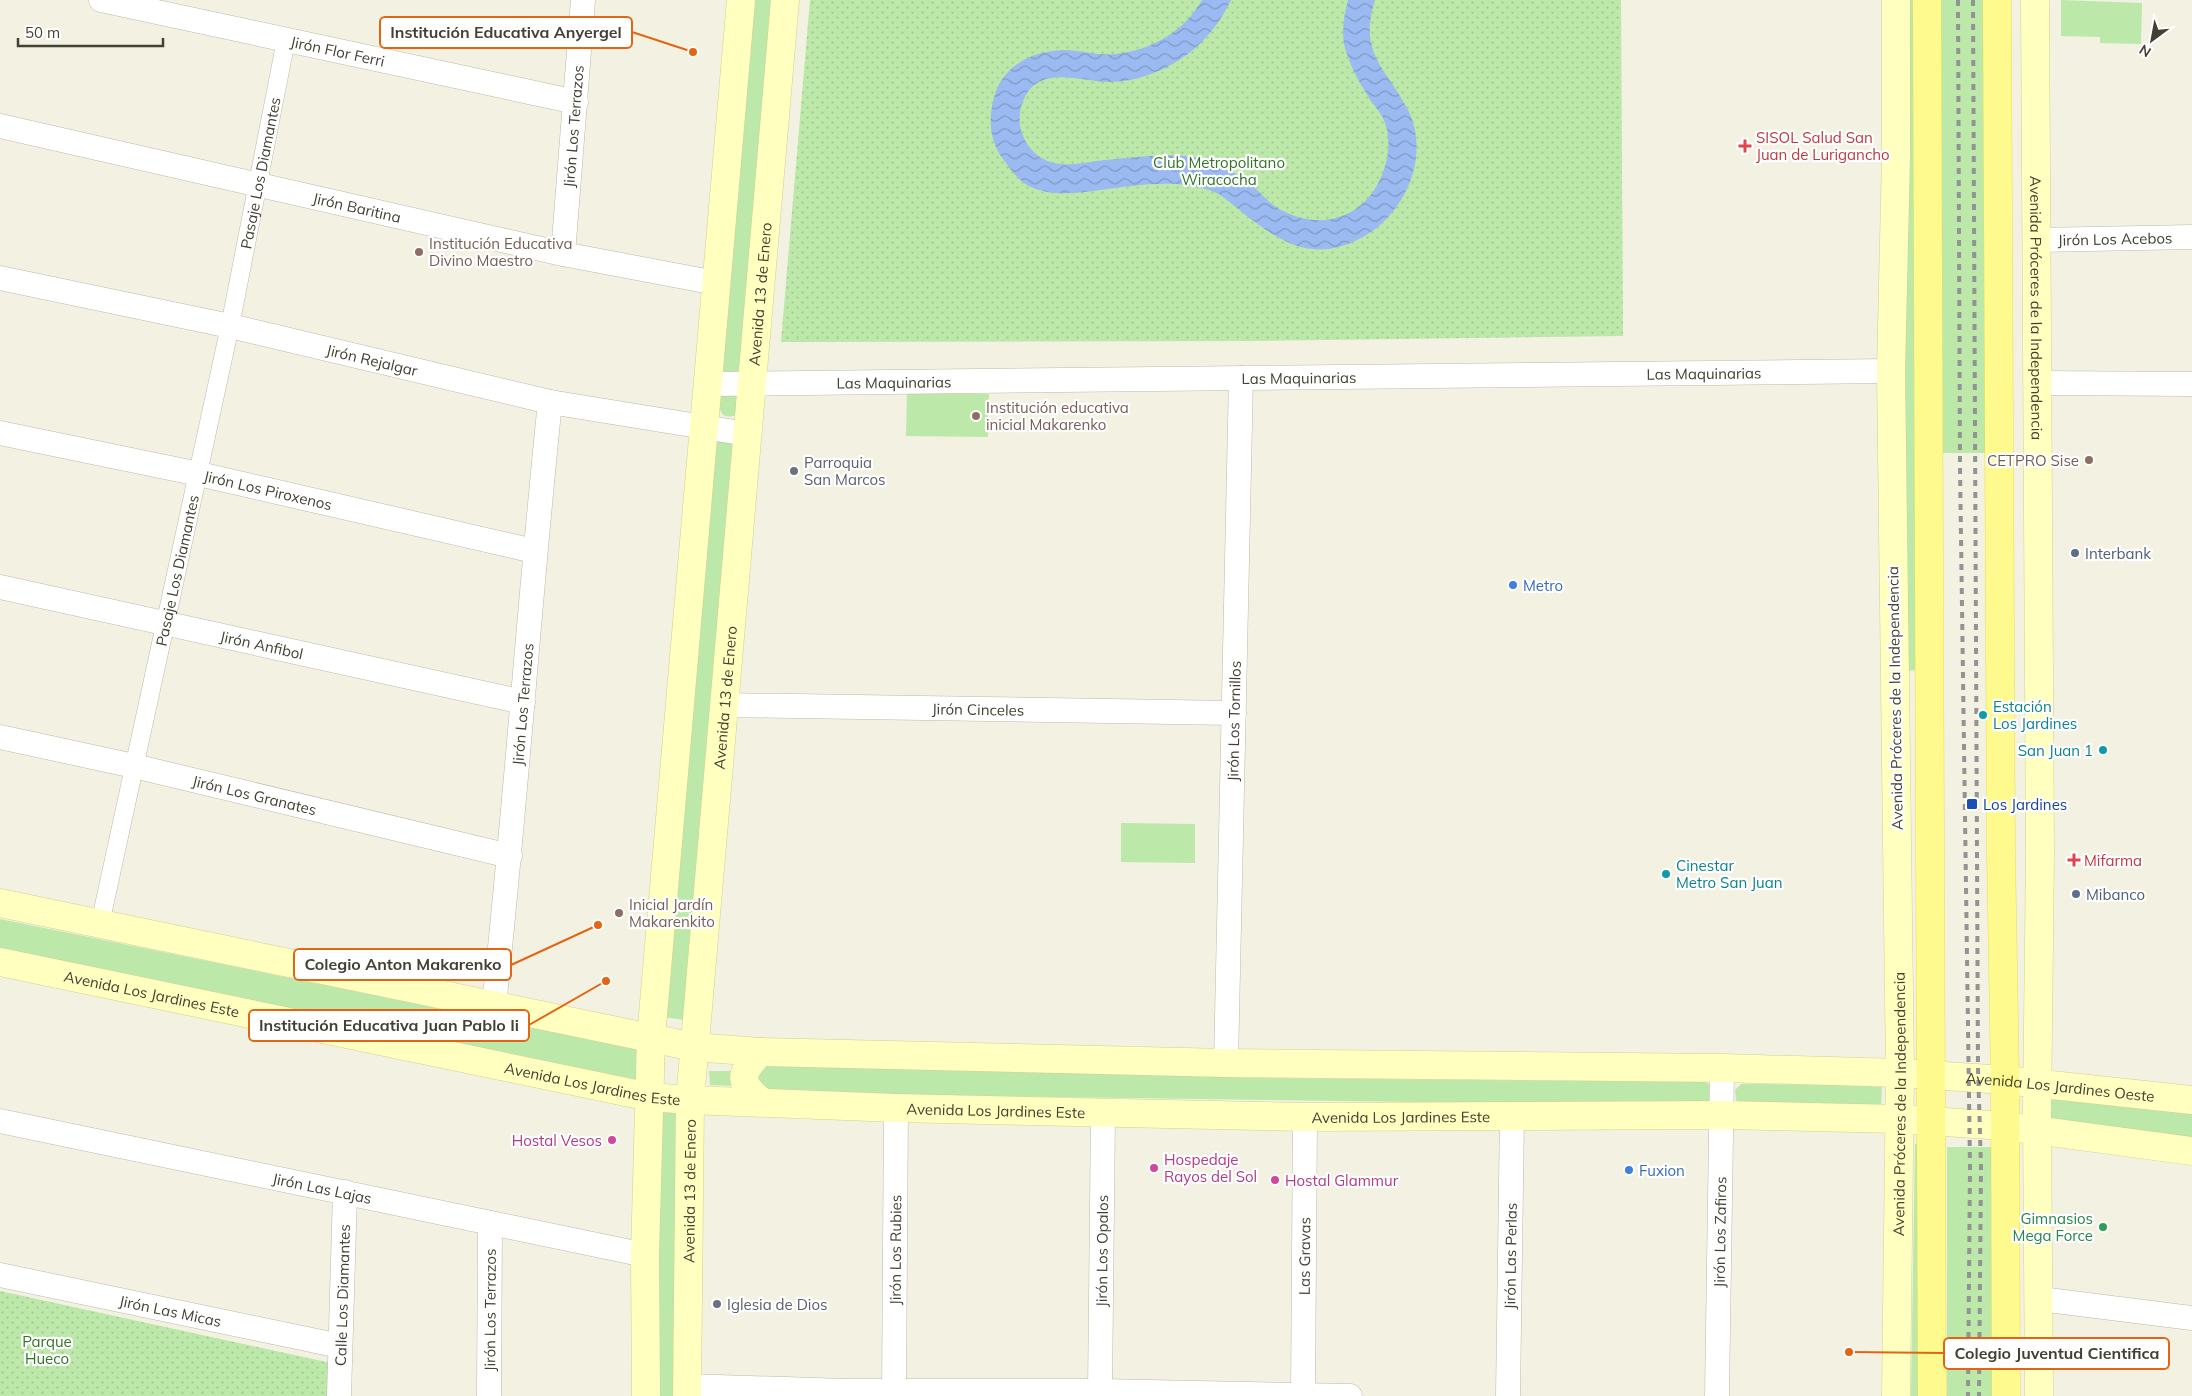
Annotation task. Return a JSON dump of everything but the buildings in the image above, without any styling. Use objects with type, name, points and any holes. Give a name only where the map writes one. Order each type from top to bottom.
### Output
[{"type":"main road","points":[[646,1396],[644,1255],[651,1038],[741,0]]},
{"type":"main road","name":"Avenida 13 de Enero","points":[[687,1391],[690,1100],[785,0]]},
{"type":"main road","name":"Avenida Próceres de la Independencia","points":[[1896,0],[1896,156],[1891,371],[1900,1073],[1896,1396]]},
{"type":"main road","name":"Avenida Próceres de la Independencia","points":[[1927,0],[1932,1396]]},
{"type":"main road","points":[[1997,0],[2006,1396]]},
{"type":"main road","name":"Avenida Próceres de la Independencia","points":[[2035,0],[2040,834],[2037,1083],[2040,1298],[2039,1396]]},
{"type":"main road","points":[[0,903],[694,1047],[760,1052],[1226,1063],[1722,1068],[1930,1074]]},
{"type":"main road","name":"Avenida Los Jardines Este","points":[[0,962],[650,1097],[896,1108],[1305,1117],[1512,1115],[1722,1116],[1899,1119],[2005,1126]]},
{"type":"main road","points":[[760,1052],[746,1067],[743,1080],[748,1090],[762,1102]]},
{"type":"main road","name":"Avenida Los Jardines Oeste","points":[[1930,1074],[2037,1083],[2192,1100]]},
{"type":"main road","points":[[2005,1126],[2192,1151]]},
{"type":"street","name":"Jirón Flor Ferri","points":[[101,0],[576,102]]},
{"type":"street","name":"Jirón Los Terrazos","points":[[563,254],[583,0]]},
{"type":"street","name":"Pasaje Los Diamantes","points":[[100,924],[199,474],[286,40]]},
{"type":"street","name":"Jirón Baritina","points":[[0,126],[563,254],[716,283]]},
{"type":"street","name":"Jirón Los Acebos","points":[[2037,240],[2192,237]]},
{"type":"street","name":"Jirón Rejalgar","points":[[0,278],[230,326],[550,402],[747,434]]},
{"type":"street","name":"Las Maquinarias","points":[[708,384],[1891,371]]},
{"type":"street","name":"Jirón Los Tornillos","points":[[1226,1063],[1241,378]]},
{"type":"street","points":[[2037,383],[2192,384]]},
{"type":"street","name":"Jirón Los Terrazos","points":[[494,1005],[510,856],[534,550],[550,402]]},
{"type":"street","name":"Jirón Los Piroxenos","points":[[0,433],[199,474],[534,550]]},
{"type":"street","name":"Jirón Anfibol","points":[[0,587],[523,702]]},
{"type":"street","name":"Jirón Cinceles","points":[[723,705],[1234,713]]},
{"type":"street","name":"Jirón Los Granates","points":[[0,737],[134,766],[510,856]]},
{"type":"street","name":"Jirón Los Zafiros","points":[[1717,1396],[1722,1068]]},
{"type":"street","name":"Jirón Los Rubies","points":[[894,1392],[896,1108]]},
{"type":"street","name":"Jirón Los Opalos","points":[[1100,1391],[1103,1112]]},
{"type":"street","name":"Jirón Las Perlas","points":[[1508,1396],[1512,1115]]},
{"type":"street","name":"Las Gravas","points":[[1303,1395],[1305,1117]]},
{"type":"street","name":"Jirón Las Lajas","points":[[0,1121],[644,1255]]},
{"type":"street","name":"Calle Los Diamantes","points":[[339,1396],[345,1192]]},
{"type":"street","name":"Jirón Los Terrazos","points":[[489,1396],[490,1223]]},
{"type":"street","name":"Jirón Las Micas","points":[[0,1275],[340,1346]]},
{"type":"street","points":[[2040,1298],[2192,1318]]},
{"type":"street","points":[[687,1391],[847,1393],[1100,1391],[1350,1396]]},
{"type":"green space","points":[[748,0],[778,0],[747,372],[717,373]]},
{"type":"green space","name":"Club Metropolitano Wiracocha","points":[[810,0],[1621,0],[1623,336],[1245,341],[781,342]]},
{"type":"green space","points":[[1902,0],[1917,0],[1918,670],[1906,671]]},
{"type":"green space","points":[[1937,0],[1987,0],[1987,453],[1935,453]]},
{"type":"green space","points":[[2061,0],[2142,3],[2141,44],[2100,43],[2100,37],[2061,36]]},
{"type":"green space","points":[[738,392],[738,414],[728,417],[724,416],[720,410],[718,397],[721,393]]},
{"type":"green space","points":[[907,393],[989,394],[988,437],[906,436]]},
{"type":"green space","points":[[715,441],[734,441],[685,1020],[663,1017]]},
{"type":"green space","points":[[1121,823],[1195,824],[1195,863],[1121,862]]},
{"type":"green space","points":[[0,919],[634,1048],[639,1050],[638,1078],[636,1081],[0,949]]},
{"type":"green space","points":[[765,1065],[1256,1078],[1706,1082],[1711,1086],[1710,1101],[1704,1106],[765,1093],[755,1082]]},
{"type":"green space","points":[[709,1071],[731,1071],[735,1073],[734,1086],[710,1085]]},
{"type":"green space","points":[[1741,1084],[1882,1085],[1881,1109],[1744,1105],[1736,1100],[1735,1090]]},
{"type":"green space","points":[[2049,1097],[2192,1114],[2192,1137],[2047,1122]]},
{"type":"green space","points":[[662,1109],[679,1113],[678,1396],[656,1396],[657,1275]]},
{"type":"green space","points":[[1915,1144],[1925,1144],[1923,1396],[1911,1396]]},
{"type":"green space","points":[[1947,1147],[1996,1147],[1994,1396],[1947,1396]]},
{"type":"green space","name":"Parque Hueco","points":[[0,1291],[331,1363],[330,1396],[0,1396]]},
{"type":"water","points":[[1202,0],[1231,0],[1214,28],[1204,40],[1180,60],[1166,68],[1125,81],[1109,82],[1058,77],[1046,79],[1036,84],[1027,93],[1021,107],[1020,127],[1028,145],[1042,158],[1061,164],[1157,156],[1194,157],[1219,165],[1235,173],[1259,191],[1273,205],[1286,213],[1297,217],[1320,220],[1342,216],[1362,204],[1370,196],[1382,176],[1388,152],[1387,129],[1383,118],[1361,85],[1349,61],[1343,36],[1348,0],[1375,0],[1370,34],[1372,48],[1383,71],[1408,110],[1417,146],[1410,182],[1402,199],[1378,227],[1363,237],[1341,246],[1321,249],[1302,247],[1268,232],[1219,194],[1206,189],[1191,185],[1161,184],[1082,192],[1046,192],[1025,184],[1008,167],[994,143],[991,117],[996,91],[1007,73],[1015,66],[1032,56],[1053,51],[1070,50],[1096,54],[1116,54],[1154,44],[1165,38],[1186,21]]},
{"type":"railway","points":[[1958,0],[1960,466],[1970,1167],[1968,1396]]},
{"type":"railway","points":[[1973,0],[1978,1068],[1981,1166],[1979,1396]]},
{"type":"place","name":"Institución Educativa Anyergel","points":[[693,52]]},
{"type":"place","name":"SISOL Salud San Juan de Lurigancho","points":[[1745,146]]},
{"type":"place","name":"Institución Educativa Divino Maestro","points":[[419,252]]},
{"type":"place","name":"Institución educativa inicial Makarenko","points":[[976,416]]},
{"type":"place","name":"CETPRO Sise","points":[[2089,460]]},
{"type":"place","name":"Parroquia San Marcos","points":[[794,471]]},
{"type":"place","name":"Interbank","points":[[2075,553]]},
{"type":"place","name":"Metro","points":[[1513,585]]},
{"type":"place","name":"Estación Los Jardines","points":[[1983,715]]},
{"type":"place","name":"San Juan 1","points":[[2103,750]]},
{"type":"place","name":"Los Jardines","points":[[1972,804]]},
{"type":"place","name":"Mifarma","points":[[2074,860]]},
{"type":"place","name":"Cinestar Metro San Juan","points":[[1666,874]]},
{"type":"place","name":"Mibanco","points":[[2076,894]]},
{"type":"place","name":"Inicial Jardín Makarenkito","points":[[619,913]]},
{"type":"place","name":"Colegio Anton Makarenko","points":[[598,925]]},
{"type":"place","name":"Institución Educativa Juan Pablo Ii","points":[[606,981]]},
{"type":"place","name":"Hostal Vesos","points":[[612,1140]]},
{"type":"place","name":"Hospedaje Rayos del Sol","points":[[1154,1168]]},
{"type":"place","name":"Fuxion","points":[[1629,1170]]},
{"type":"place","name":"Hostal Glammur","points":[[1275,1180]]},
{"type":"place","name":"Gimnasios Mega Force","points":[[2103,1227]]},
{"type":"place","name":"Iglesia de Dios","points":[[717,1304]]},
{"type":"place","name":"Colegio Juventud Cientifica","points":[[1849,1352]]}]
